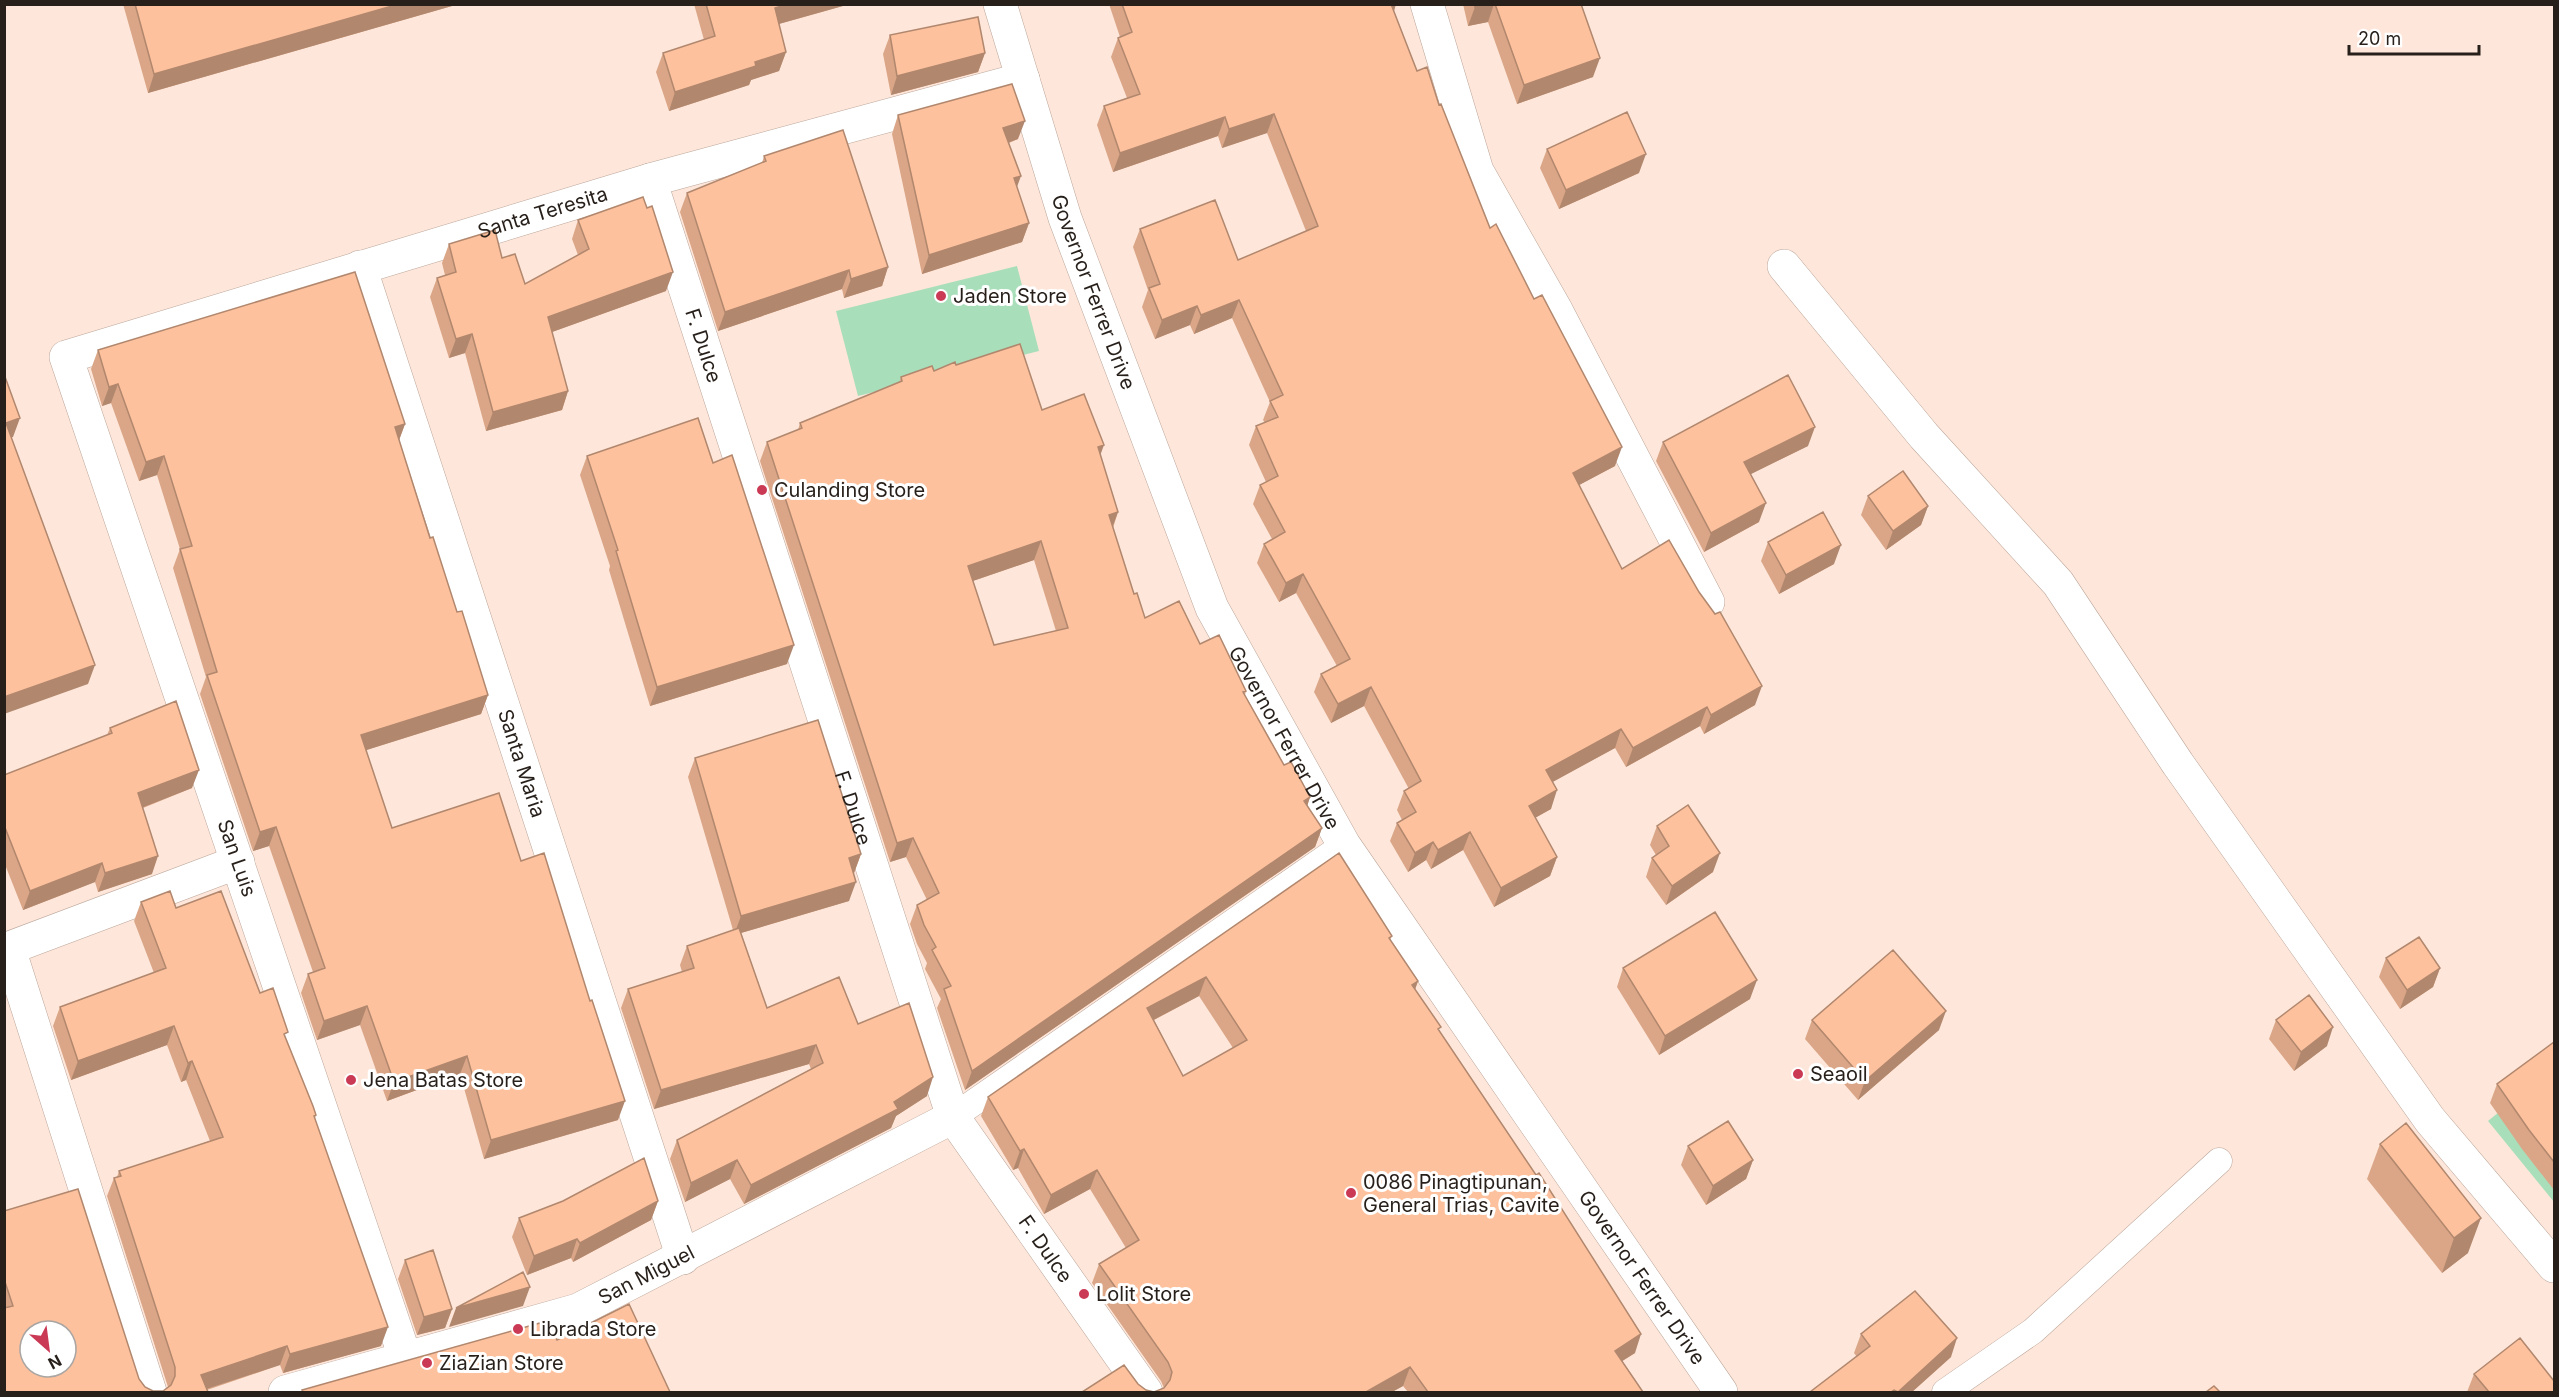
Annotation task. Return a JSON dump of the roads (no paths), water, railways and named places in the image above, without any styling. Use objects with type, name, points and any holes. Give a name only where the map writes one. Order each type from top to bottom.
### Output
[{"type":"street","name":"Governor Ferrer Drive","points":[[1000,4],[1065,218],[1212,608],[1344,845],[1721,1392]]},
{"type":"street","points":[[1427,4],[1477,171],[1557,312],[1708,602]]},
{"type":"street","name":"Santa Teresita","points":[[66,357],[650,180],[1023,79]]},
{"type":"street","name":"F. Dulce","points":[[650,180],[953,1117],[1146,1392]]},
{"type":"street","points":[[1784,266],[1924,436],[2058,583],[2178,764],[2430,1120],[2554,1266]]},
{"type":"street","name":"Santa Maria","points":[[360,267],[683,1258]]},
{"type":"street","name":"San Luis","points":[[66,357],[406,1360]]},
{"type":"street","points":[[150,1392],[7,949],[238,862]]},
{"type":"street","name":"San Miguel","points":[[285,1392],[578,1310],[683,1258],[953,1117]]},
{"type":"lane","points":[[953,1117],[1344,845]]},
{"type":"lane","points":[[1945,1392],[2033,1331],[2219,1161]]},
{"type":"place","name":"Jaden Store","points":[[941,296]]},
{"type":"place","name":"Culanding Store","points":[[762,490]]},
{"type":"place","name":"Seaoil","points":[[1798,1074]]},
{"type":"place","name":"Jena Batas Store","points":[[351,1080]]},
{"type":"place","name":"0086 Pinagtipunan, General Trias, Cavite","points":[[1351,1193]]},
{"type":"place","name":"Lolit Store","points":[[1084,1294]]},
{"type":"place","name":"Librada Store","points":[[518,1329]]},
{"type":"place","name":"ZiaZian Store","points":[[427,1363]]}]
